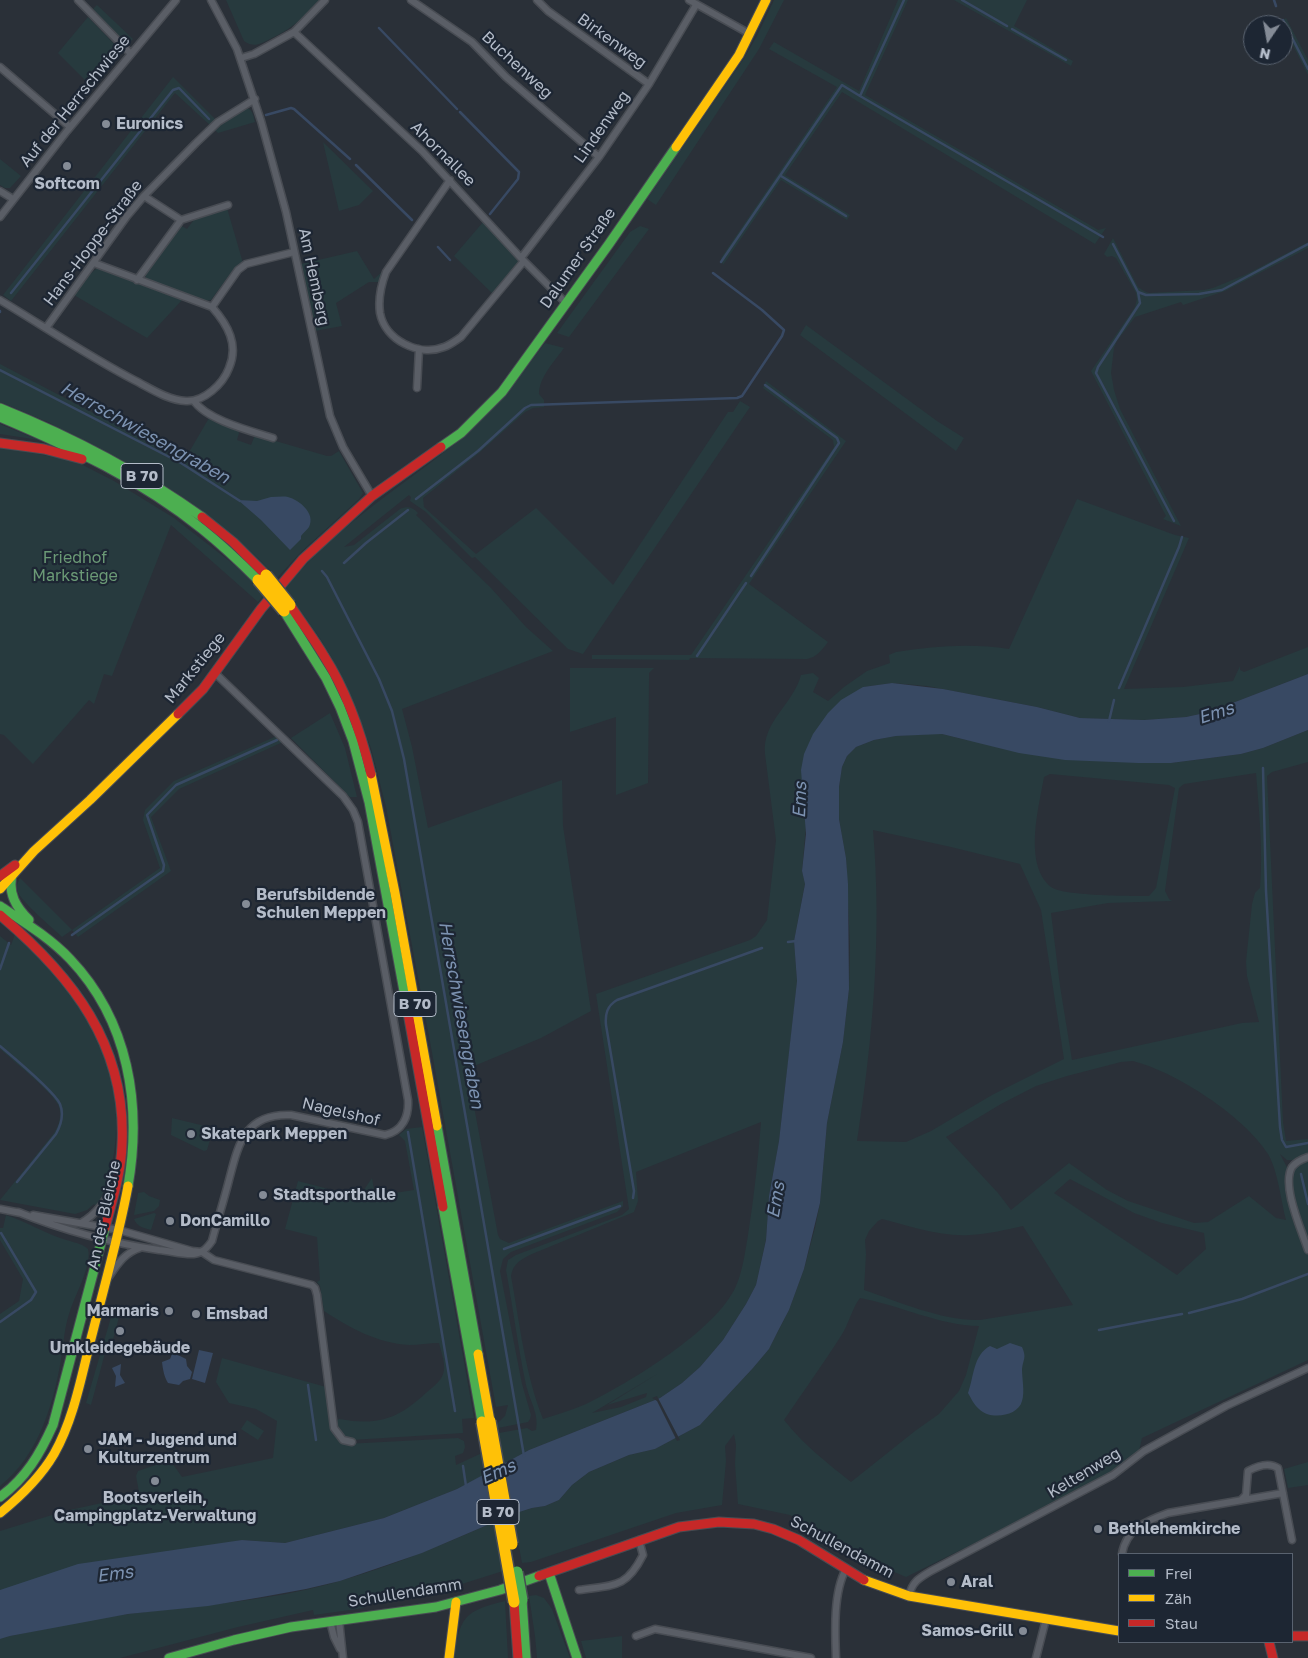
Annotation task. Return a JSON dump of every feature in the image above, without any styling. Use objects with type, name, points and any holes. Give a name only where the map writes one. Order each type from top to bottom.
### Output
[{"type":"main road","name":"Dalumer Straße","points":[[372,496],[461,433],[502,392],[609,244],[733,63],[750,34],[766,0]]},
{"type":"main road","name":"B 70","points":[[0,408],[79,442],[120,463],[156,485],[228,538],[262,577],[325,657],[354,716],[365,749],[376,794],[395,893],[518,1601],[526,1658]]},
{"type":"main road","name":"B 70","points":[[0,417],[78,451],[118,472],[190,518],[262,577]]},
{"type":"main road","points":[[0,443],[44,449],[73,456],[118,472]]},
{"type":"main road","name":"Markstiege","points":[[0,889],[34,852],[179,714],[216,674],[261,609],[294,568],[372,496]]},
{"type":"main road","name":"Markstiege","points":[[0,876],[34,852]]},
{"type":"main road","points":[[13,874],[10,890],[15,904],[53,943]]},
{"type":"main road","name":"An der Bleiche","points":[[0,906],[53,943],[76,966],[104,1006],[127,1068],[133,1105],[134,1154],[128,1189],[106,1282],[70,1416],[60,1445],[52,1460],[32,1486],[0,1513]]},
{"type":"main road","name":"An der Bleiche","points":[[0,916],[45,954],[66,977],[94,1018],[114,1073],[120,1106],[122,1142],[118,1179],[64,1390],[51,1429],[27,1471],[18,1483],[0,1497]]},
{"type":"main road","name":"Schullendamm","points":[[170,1658],[234,1640],[291,1627],[436,1607],[500,1590],[679,1527],[706,1523],[734,1522],[754,1524],[773,1529],[798,1540],[874,1584],[909,1596],[1118,1631]]},
{"type":"main road","points":[[549,1573],[577,1658]]},
{"type":"main road","name":"B 70","points":[[518,1601],[518,1658]]},
{"type":"main road","points":[[449,1658],[456,1602]]},
{"type":"main road","points":[[1293,1636],[1308,1636]]},
{"type":"main road","points":[[1270,1643],[1273,1658]]},
{"type":"street","points":[[78,0],[131,54]]},
{"type":"street","points":[[207,0],[216,8]]},
{"type":"street","name":"Am Hemberg","points":[[211,0],[241,58],[255,99],[286,212],[330,416],[343,447],[372,496]]},
{"type":"street","points":[[241,58],[254,54],[294,32],[325,0]]},
{"type":"street","name":"Buchenweg","points":[[411,0],[472,42],[506,77],[599,157]]},
{"type":"street","name":"Birkenweg","points":[[537,0],[548,11],[649,84]]},
{"type":"street","points":[[689,0],[750,34]]},
{"type":"street","name":"Auf der Herrschwiese","points":[[0,217],[70,127],[176,2]]},
{"type":"street","name":"Lindenweg","points":[[419,349],[443,348],[461,337],[523,259],[599,157],[649,84],[696,5]]},
{"type":"street","name":"Ahornallee","points":[[294,32],[422,151],[566,303]]},
{"type":"street","points":[[0,67],[70,127]]},
{"type":"street","name":"Hans-Hoppe-Straße","points":[[46,328],[127,216],[144,196],[218,122],[255,99]]},
{"type":"street","points":[[418,388],[419,349],[403,343],[392,336],[386,328],[381,315],[380,292],[386,272],[450,180]]},
{"type":"street","points":[[0,191],[13,199]]},
{"type":"street","points":[[144,196],[181,220]]},
{"type":"street","points":[[138,280],[181,220],[228,205]]},
{"type":"street","points":[[212,307],[238,270],[246,264],[294,252]]},
{"type":"street","points":[[0,300],[102,363],[169,398],[194,401],[209,394],[220,383],[229,369],[233,354],[233,340],[227,327],[212,307],[94,263]]},
{"type":"street","points":[[194,401],[199,409],[211,416],[273,438]]},
{"type":"street","name":"Nagelshof","points":[[202,1252],[212,1241],[239,1143],[248,1129],[264,1117],[290,1114],[385,1135],[397,1129],[405,1121],[409,1112],[358,822],[353,810],[343,796],[216,674]]},
{"type":"street","points":[[1308,1157],[1299,1160],[1293,1166],[1289,1180],[1294,1205],[1308,1250]]},
{"type":"street","name":"An der Bleiche","points":[[81,1223],[98,1210],[118,1179]]},
{"type":"street","points":[[0,1209],[119,1230],[192,1251],[202,1252],[214,1260],[309,1284],[315,1288],[334,1428],[343,1440],[352,1442]]},
{"type":"street","points":[[18,1212],[52,1226],[143,1248],[187,1254],[202,1252]]},
{"type":"street","name":"An der Bleiche","points":[[106,1282],[118,1262],[126,1255],[143,1248]]},
{"type":"street","name":"Keltenweg","points":[[909,1596],[911,1586],[919,1578],[931,1571],[1113,1475],[1144,1451],[1226,1406],[1308,1368]]},
{"type":"street","points":[[1241,1500],[1246,1495],[1248,1471],[1252,1468],[1270,1464],[1278,1468],[1292,1540]]},
{"type":"street","points":[[1122,1553],[1126,1539],[1132,1532],[1154,1518],[1168,1513],[1283,1492]]},
{"type":"street","points":[[579,1590],[622,1583],[630,1576],[643,1555],[640,1540]]},
{"type":"street","points":[[836,1658],[836,1614],[840,1584],[846,1569]]},
{"type":"street","points":[[1036,1658],[1046,1619]]},
{"type":"street","points":[[335,1620],[342,1655]]},
{"type":"street","points":[[636,1636],[655,1629],[811,1658]]},
{"type":"green space","points":[[226,0],[319,0],[291,27],[278,35],[254,45],[244,41]]},
{"type":"green space","points":[[774,0],[784,0],[759,49],[656,205],[647,199],[743,60]]},
{"type":"green space","points":[[898,0],[908,0],[865,95],[1098,230],[1106,228],[1095,244],[842,92],[785,175],[850,215],[847,220],[781,180],[723,265],[721,258],[837,87],[769,49],[774,42],[859,91]]},
{"type":"green space","points":[[954,0],[1027,0],[1014,26],[1073,61],[1071,66]]},
{"type":"green space","points":[[97,5],[133,39],[130,42],[124,41],[93,9]]},
{"type":"green space","points":[[88,17],[119,49],[120,54],[105,74],[102,72],[100,75],[102,77],[93,88],[58,53]]},
{"type":"green space","points":[[1293,31],[1308,60],[1308,75],[1293,46]]},
{"type":"green space","points":[[173,77],[216,120],[211,126],[175,93],[11,301],[3,295]]},
{"type":"green space","points":[[244,108],[251,111],[255,122],[218,133],[215,130]]},
{"type":"green space","points":[[323,142],[373,191],[359,205],[339,211]]},
{"type":"green space","points":[[0,159],[21,176],[10,188],[0,185]]},
{"type":"green space","points":[[227,208],[243,263],[233,270],[211,300],[204,301],[146,280],[145,273],[180,225],[187,229],[196,217]]},
{"type":"green space","points":[[484,221],[522,263],[495,296],[454,256]]},
{"type":"green space","points":[[640,226],[649,229],[569,337],[557,333],[630,232]]},
{"type":"green space","points":[[1113,238],[1138,287],[1149,293],[1213,288],[1247,274],[1308,242],[1308,248],[1225,291],[1183,305],[1181,302],[1135,317],[1117,341],[1114,348],[1111,373],[1120,409],[1181,526],[1163,519],[1166,516],[1091,371],[1135,307],[1137,299],[1136,293],[1116,258],[1112,256],[1107,257],[1104,254]]},
{"type":"green space","points":[[357,251],[374,279],[392,263],[383,282],[369,282],[336,303],[342,326],[315,331],[301,264]]},
{"type":"green space","points":[[96,269],[182,300],[147,338],[74,295]]},
{"type":"green space","points":[[806,325],[937,421],[964,438],[956,451],[800,335]]},
{"type":"green space","points":[[545,343],[564,348],[542,381],[539,394],[544,400],[544,407],[533,408],[525,412],[479,453],[423,498],[424,507],[476,554],[536,508],[613,585],[728,412],[733,412],[740,401],[750,407],[583,654],[568,649],[475,557],[472,558],[426,512],[410,501],[411,497],[409,495],[344,547],[354,545],[400,509],[412,508],[418,513],[416,515],[491,588],[526,627],[553,651],[402,709],[412,747],[428,828],[562,780],[563,826],[591,1011],[541,1038],[467,1069],[498,1235],[500,1239],[509,1243],[623,1201],[623,1206],[617,1212],[511,1252],[503,1259],[500,1271],[522,1384],[531,1415],[528,1422],[498,1428],[497,1424],[505,1416],[508,1405],[496,1407],[386,807],[371,748],[332,658],[285,589],[304,566],[347,526],[475,427]]},
{"type":"green space","points":[[0,364],[101,417],[145,436],[185,459],[209,418],[238,429],[237,440],[251,445],[255,435],[327,456],[331,456],[339,451],[363,493],[359,499],[301,552],[277,578],[237,539],[50,423],[0,402]]},
{"type":"green space","points":[[766,381],[846,441],[749,584],[828,642],[816,655],[807,659],[592,659],[592,655],[691,655],[834,447],[833,440],[763,388]]},
{"type":"green space","points":[[0,424],[2,425],[39,440],[0,434]]},
{"type":"green space","name":"Friedhof Markstiege","points":[[0,447],[75,461],[114,481],[174,518],[241,570],[264,594],[258,602],[171,525],[112,676],[104,674],[94,704],[89,700],[33,764],[4,735],[0,734]]},
{"type":"green space","points":[[1077,499],[1175,535],[1189,538],[1124,689],[1183,687],[1233,681],[1240,666],[1240,670],[1244,672],[1308,647],[1308,674],[1209,712],[1186,717],[1144,720],[1080,718],[1037,707],[927,686],[892,683],[863,687],[806,825],[802,871],[805,883],[794,941],[797,981],[794,1010],[779,1141],[769,1196],[766,1239],[756,1285],[723,1340],[700,1367],[682,1383],[660,1398],[529,1450],[504,1464],[499,1433],[527,1428],[532,1431],[536,1430],[537,1424],[520,1356],[506,1270],[508,1260],[516,1255],[622,1215],[629,1209],[596,994],[750,940],[756,936],[767,920],[776,840],[765,742],[773,722],[792,695],[801,675],[813,673],[819,678],[813,692],[828,701],[867,671],[890,663],[889,655],[896,652],[952,646],[981,646],[1009,649]],"holes":[[[761,1122],[754,1193],[744,1261],[736,1286],[726,1303],[692,1337],[670,1354],[625,1383],[586,1404],[543,1419],[527,1366],[520,1331],[511,1276],[516,1265],[532,1254],[634,1212],[638,1201],[636,1172]],[[659,1373],[607,1405],[647,1393],[646,1397],[621,1407],[592,1413]]]},
{"type":"green space","points":[[570,668],[654,668],[649,673],[648,783],[616,795],[616,717],[570,732]]},
{"type":"green space","points":[[330,713],[345,748],[357,797],[350,797],[291,738]]},
{"type":"green space","points":[[1308,730],[1308,762],[1272,772],[1267,776],[1283,1122],[1286,1141],[1308,1139],[1308,1360],[1142,1438],[1139,1451],[1110,1473],[1040,1511],[906,1577],[857,1556],[825,1534],[790,1515],[738,1504],[734,1434],[725,1446],[726,1461],[722,1505],[676,1513],[531,1562],[522,1563],[513,1514],[545,1506],[559,1500],[572,1485],[589,1472],[629,1455],[655,1449],[700,1425],[769,1349],[789,1310],[804,1269],[820,1203],[827,1123],[843,1042],[849,989],[850,946],[846,858],[839,819],[839,787],[842,767],[847,756],[856,747],[874,740],[895,736],[926,734],[942,734],[966,740],[1171,763],[1241,754],[1263,748]],"holes":[[[1256,773],[1261,874],[1260,888],[1255,893],[1252,904],[1246,962],[1247,976],[1259,1022],[1242,1023],[1072,1060],[1051,913],[1108,903],[1172,901],[1165,891],[1179,788],[1184,784]],[[1050,774],[1169,785],[1175,788],[1156,888],[1149,896],[1082,894],[1051,887],[1042,877],[1037,864],[1035,850],[1037,819],[1044,777]],[[873,830],[1020,864],[1041,910],[1064,1059],[992,1095],[931,1131],[906,1142],[857,1141],[868,1064],[877,908]],[[1133,1061],[1169,1075],[1208,1097],[1243,1125],[1268,1154],[1277,1177],[1286,1220],[1276,1218],[1249,1196],[1208,1222],[1194,1223],[1128,1201],[1107,1190],[1069,1163],[1011,1210],[998,1193],[946,1137],[1001,1104],[1036,1086],[1121,1062]],[[1280,1154],[1287,1160],[1298,1160],[1290,1173]],[[1070,1179],[1134,1213],[1162,1223],[1204,1233],[1206,1249],[1177,1275],[1054,1193]],[[882,1219],[925,1230],[959,1235],[983,1234],[1023,1226],[1073,1305],[980,1320],[966,1319],[921,1310],[864,1290],[865,1240],[869,1231]],[[860,1298],[950,1323],[979,1326],[966,1375],[959,1391],[939,1414],[851,1482],[807,1445],[784,1420],[841,1336]]]},
{"type":"green space","points":[[277,736],[283,742],[179,789],[151,817],[171,871],[78,937],[72,930],[160,868],[143,820],[145,810],[174,781]]},
{"type":"green space","points":[[20,878],[72,930],[62,937],[30,907],[17,890]]},
{"type":"green space","points":[[15,934],[50,964],[72,990],[91,1024],[102,1049],[110,1075],[115,1101],[116,1128],[114,1155],[108,1181],[97,1207],[94,1204],[87,1210],[75,1214],[0,1200],[54,1133],[59,1124],[60,1117],[59,1107],[50,1094],[0,1049],[0,936],[11,945]]},
{"type":"green space","name":"Skatepark Meppen","points":[[172,1118],[209,1127],[212,1133],[207,1150],[204,1151],[171,1135]]},
{"type":"green space","points":[[422,1127],[474,1418],[462,1419],[463,1433],[352,1440],[346,1437],[338,1427],[337,1421],[339,1419],[366,1422],[387,1418],[407,1409],[438,1382],[442,1377],[444,1367],[439,1343],[409,1345],[375,1338],[354,1329],[324,1311],[320,1286],[317,1282],[320,1280],[317,1237],[285,1229],[298,1181],[359,1197],[372,1178],[375,1196],[414,1190],[405,1141],[399,1135],[406,1129]]},
{"type":"green space","points":[[144,1192],[160,1200],[159,1206],[154,1211],[134,1215],[138,1193]]},
{"type":"green space","points":[[156,1214],[151,1230],[143,1228],[135,1222],[134,1219]]},
{"type":"green space","points":[[6,1215],[82,1245],[88,1249],[89,1256],[88,1264],[68,1316],[59,1371],[50,1408],[35,1443],[25,1459],[14,1474],[0,1486],[0,1314],[19,1301],[23,1279],[0,1240],[0,1228],[3,1228]]},
{"type":"green space","points":[[114,1307],[134,1313],[133,1317],[128,1319],[119,1317],[112,1343],[108,1342],[91,1405],[86,1403]]},
{"type":"green space","points":[[222,1358],[326,1387],[332,1431],[339,1440],[346,1444],[458,1438],[464,1441],[465,1447],[463,1453],[455,1456],[456,1465],[482,1453],[486,1474],[457,1489],[384,1518],[285,1543],[242,1540],[0,1590],[0,1531],[65,1511],[102,1503],[111,1504],[140,1497],[136,1476],[138,1471],[170,1460],[182,1477],[273,1458],[277,1421],[256,1409],[229,1403],[216,1382]]},
{"type":"green space","points":[[247,1420],[264,1431],[258,1440],[241,1429]]},
{"type":"green space","points":[[1308,1462],[1308,1485],[1288,1488],[1284,1469]]},
{"type":"green space","points":[[494,1522],[503,1571],[462,1584],[364,1603],[364,1608],[314,1615],[313,1610],[238,1627],[120,1658],[0,1658],[0,1639],[10,1636],[114,1616],[239,1601],[305,1590],[378,1569]]},
{"type":"green space","points":[[536,1595],[544,1598],[552,1609],[570,1658],[537,1658],[529,1596]]},
{"type":"green space","points":[[505,1601],[508,1658],[454,1658],[459,1633],[467,1617],[481,1608]]},
{"type":"green space","points":[[622,1636],[622,1658],[586,1658],[581,1641]]},
{"type":"water","points":[[271,497],[292,499],[305,508],[310,517],[309,527],[290,550],[261,520],[238,500],[257,501]]},
{"type":"water","name":"Ems","points":[[1308,674],[1308,730],[1263,748],[1241,754],[1171,763],[1065,760],[1019,753],[942,734],[896,736],[874,740],[856,747],[847,756],[842,767],[839,787],[839,819],[846,858],[848,884],[849,989],[843,1042],[827,1123],[820,1203],[804,1269],[789,1310],[769,1349],[700,1425],[655,1449],[629,1455],[589,1472],[572,1485],[559,1500],[545,1506],[513,1514],[422,1553],[340,1581],[306,1589],[208,1606],[128,1614],[0,1639],[0,1590],[78,1564],[242,1540],[285,1543],[384,1518],[457,1489],[529,1450],[660,1398],[682,1383],[700,1367],[723,1340],[756,1285],[766,1240],[769,1196],[779,1141],[797,981],[794,941],[805,884],[802,871],[806,834],[801,770],[804,754],[813,734],[828,713],[841,700],[863,687],[892,683],[943,689],[1037,707],[1080,718],[1144,720],[1186,717],[1209,712]]},
{"type":"water","points":[[1010,1343],[1022,1347],[1024,1354],[1022,1401],[1015,1411],[1003,1415],[989,1415],[977,1407],[968,1393],[975,1367],[984,1350],[990,1346],[997,1349]]},
{"type":"water","points":[[199,1350],[213,1353],[205,1383],[192,1379]]},
{"type":"water","points":[[174,1353],[186,1359],[187,1366],[192,1372],[190,1379],[183,1381],[179,1385],[168,1383],[162,1362],[170,1359]]},
{"type":"water","points":[[121,1364],[120,1375],[125,1383],[115,1387],[116,1376],[112,1368]]},
{"type":"pier","points":[[657,1396],[680,1440],[677,1441],[657,1401],[652,1398]]},
{"type":"waterway","points":[[721,262],[842,85],[860,96],[904,0]]},
{"type":"waterway","points":[[962,0],[1007,26]]},
{"type":"waterway","points":[[1274,0],[1276,6]]},
{"type":"waterway","points":[[379,28],[457,109]]},
{"type":"waterway","points":[[1012,29],[1066,60]]},
{"type":"waterway","points":[[1293,40],[1308,69]]},
{"type":"waterway","points":[[11,293],[173,90],[179,88],[209,119]]},
{"type":"waterway","points":[[860,96],[1103,237]]},
{"type":"waterway","points":[[266,115],[291,108],[294,109],[350,159]]},
{"type":"waterway","points":[[460,112],[519,172],[518,179],[490,214]]},
{"type":"waterway","points":[[356,165],[412,220]]},
{"type":"waterway","points":[[781,176],[846,216]]},
{"type":"waterway","points":[[1113,244],[1138,292],[1140,303],[1096,373],[1174,521]]},
{"type":"waterway","points":[[1138,292],[1146,295],[1199,294],[1222,290],[1308,244]]},
{"type":"waterway","points":[[438,247],[450,260]]},
{"type":"waterway","points":[[416,499],[478,451],[525,408],[531,405],[737,398],[742,396],[782,336],[784,330],[762,310],[713,273]]},
{"type":"waterway","name":"Herrschwiesengraben","points":[[0,370],[181,463],[240,501]]},
{"type":"waterway","points":[[751,576],[839,443],[837,438],[765,385]]},
{"type":"waterway","points":[[344,563],[408,510]]},
{"type":"waterway","points":[[1119,688],[1182,537]]},
{"type":"waterway","name":"Herrschwiesengraben","points":[[322,571],[327,577],[379,679],[392,711],[404,759],[524,1456]]},
{"type":"waterway","points":[[697,656],[746,583]]},
{"type":"waterway","points":[[1109,721],[1114,700]]},
{"type":"waterway","points":[[72,935],[163,871],[164,865],[147,815],[176,785],[277,740]]},
{"type":"waterway","points":[[1263,768],[1266,891],[1280,1127],[1282,1140],[1286,1147],[1308,1143]]},
{"type":"waterway","points":[[788,942],[796,941]]},
{"type":"waterway","points":[[0,969],[9,943]]},
{"type":"waterway","points":[[633,1198],[634,1191],[606,1025],[606,1014],[609,1008],[617,1000],[762,948]]},
{"type":"waterway","points":[[0,1046],[50,1091],[60,1104],[62,1112],[61,1123],[56,1134],[17,1182]]},
{"type":"waterway","points":[[408,1132],[455,1411]]},
{"type":"waterway","points":[[1301,1174],[1308,1204]]},
{"type":"waterway","points":[[504,1249],[620,1206]]},
{"type":"waterway","points":[[0,1322],[31,1300],[36,1292],[1,1233]]},
{"type":"waterway","points":[[1189,1313],[1242,1299],[1308,1274]]},
{"type":"waterway","points":[[1099,1330],[1182,1314]]},
{"type":"waterway","points":[[308,1385],[316,1440]]},
{"type":"waterway","points":[[463,1466],[466,1486]]},
{"type":"traffic: fast","points":[[441,447],[461,433],[502,392],[609,244],[676,147]]},
{"type":"traffic: fast","points":[[0,408],[79,443],[154,485],[202,517]]},
{"type":"traffic: fast","points":[[0,417],[53,440],[105,466],[155,495],[209,535],[258,580]]},
{"type":"traffic: fast","points":[[284,611],[326,678],[353,741],[369,802],[406,1002]]},
{"type":"traffic: fast","points":[[12,875],[11,888],[14,900],[29,920]]},
{"type":"traffic: fast","points":[[0,906],[62,951],[90,983],[106,1009],[118,1037],[126,1065],[131,1095],[133,1125],[132,1156],[128,1186]]},
{"type":"traffic: fast","points":[[437,1126],[478,1354]]},
{"type":"traffic: fast","points":[[443,1207],[482,1422]]},
{"type":"traffic: fast","points":[[0,1497],[25,1474],[43,1446],[53,1425],[105,1228]]},
{"type":"traffic: fast","points":[[517,1572],[522,1600]]},
{"type":"traffic: fast","points":[[549,1573],[577,1658]]},
{"type":"traffic: fast","points":[[169,1658],[291,1627],[436,1607],[500,1590],[539,1576]]},
{"type":"traffic: fast","points":[[522,1600],[526,1658]]},
{"type":"traffic: slow","points":[[676,147],[739,55],[766,0]]},
{"type":"traffic: slow","points":[[266,575],[290,605]]},
{"type":"traffic: slow","points":[[258,580],[284,611]]},
{"type":"traffic: slow","points":[[0,889],[34,851],[90,800],[178,714]]},
{"type":"traffic: slow","points":[[371,774],[395,893],[437,1126]]},
{"type":"traffic: slow","points":[[0,1513],[23,1493],[43,1471],[54,1454],[67,1425],[77,1394],[112,1259],[128,1186]]},
{"type":"traffic: slow","points":[[478,1354],[490,1421]]},
{"type":"traffic: slow","points":[[490,1421],[512,1544]]},
{"type":"traffic: slow","points":[[482,1422],[514,1602]]},
{"type":"traffic: slow","points":[[864,1580],[909,1596],[1118,1631]]},
{"type":"traffic: slow","points":[[449,1658],[456,1602]]},
{"type":"traffic: jam","points":[[0,443],[44,449],[82,459]]},
{"type":"traffic: jam","points":[[178,714],[203,689],[261,609],[303,559],[372,496],[441,447]]},
{"type":"traffic: jam","points":[[202,517],[233,542],[266,575]]},
{"type":"traffic: jam","points":[[290,605],[340,684],[358,728],[371,774]]},
{"type":"traffic: jam","points":[[0,876],[15,865]]},
{"type":"traffic: jam","points":[[0,915],[26,938],[72,988],[90,1015],[105,1044],[115,1075],[121,1109],[122,1145],[118,1177],[105,1228]]},
{"type":"traffic: jam","points":[[406,1002],[443,1207]]},
{"type":"traffic: jam","points":[[539,1576],[679,1527],[719,1522],[754,1524],[773,1529],[799,1540],[864,1580]]},
{"type":"traffic: jam","points":[[514,1602],[518,1658]]},
{"type":"traffic: jam","points":[[1293,1636],[1308,1636]]},
{"type":"traffic: jam","points":[[1269,1643],[1273,1658]]},
{"type":"place","name":"Euronics","points":[[106,124]]},
{"type":"place","name":"Softcom","points":[[67,166]]},
{"type":"place","name":"Berufsbildende Schulen Meppen","points":[[246,904]]},
{"type":"place","name":"Skatepark Meppen","points":[[191,1134]]},
{"type":"place","name":"Stadtsporthalle","points":[[263,1195]]},
{"type":"place","name":"DonCamillo","points":[[170,1221]]},
{"type":"place","name":"Marmaris","points":[[169,1311]]},
{"type":"place","name":"Emsbad","points":[[196,1314]]},
{"type":"place","name":"Umkleidegebäude","points":[[120,1331]]},
{"type":"place","name":"JAM - Jugend und Kulturzentrum","points":[[88,1449]]},
{"type":"place","name":"Bootsverleih, Campingplatz-Verwaltung","points":[[155,1481]]},
{"type":"place","name":"Bethlehemkirche","points":[[1098,1529]]},
{"type":"place","name":"Aral","points":[[951,1582]]},
{"type":"place","name":"Samos-Grill","points":[[1023,1631]]}]
